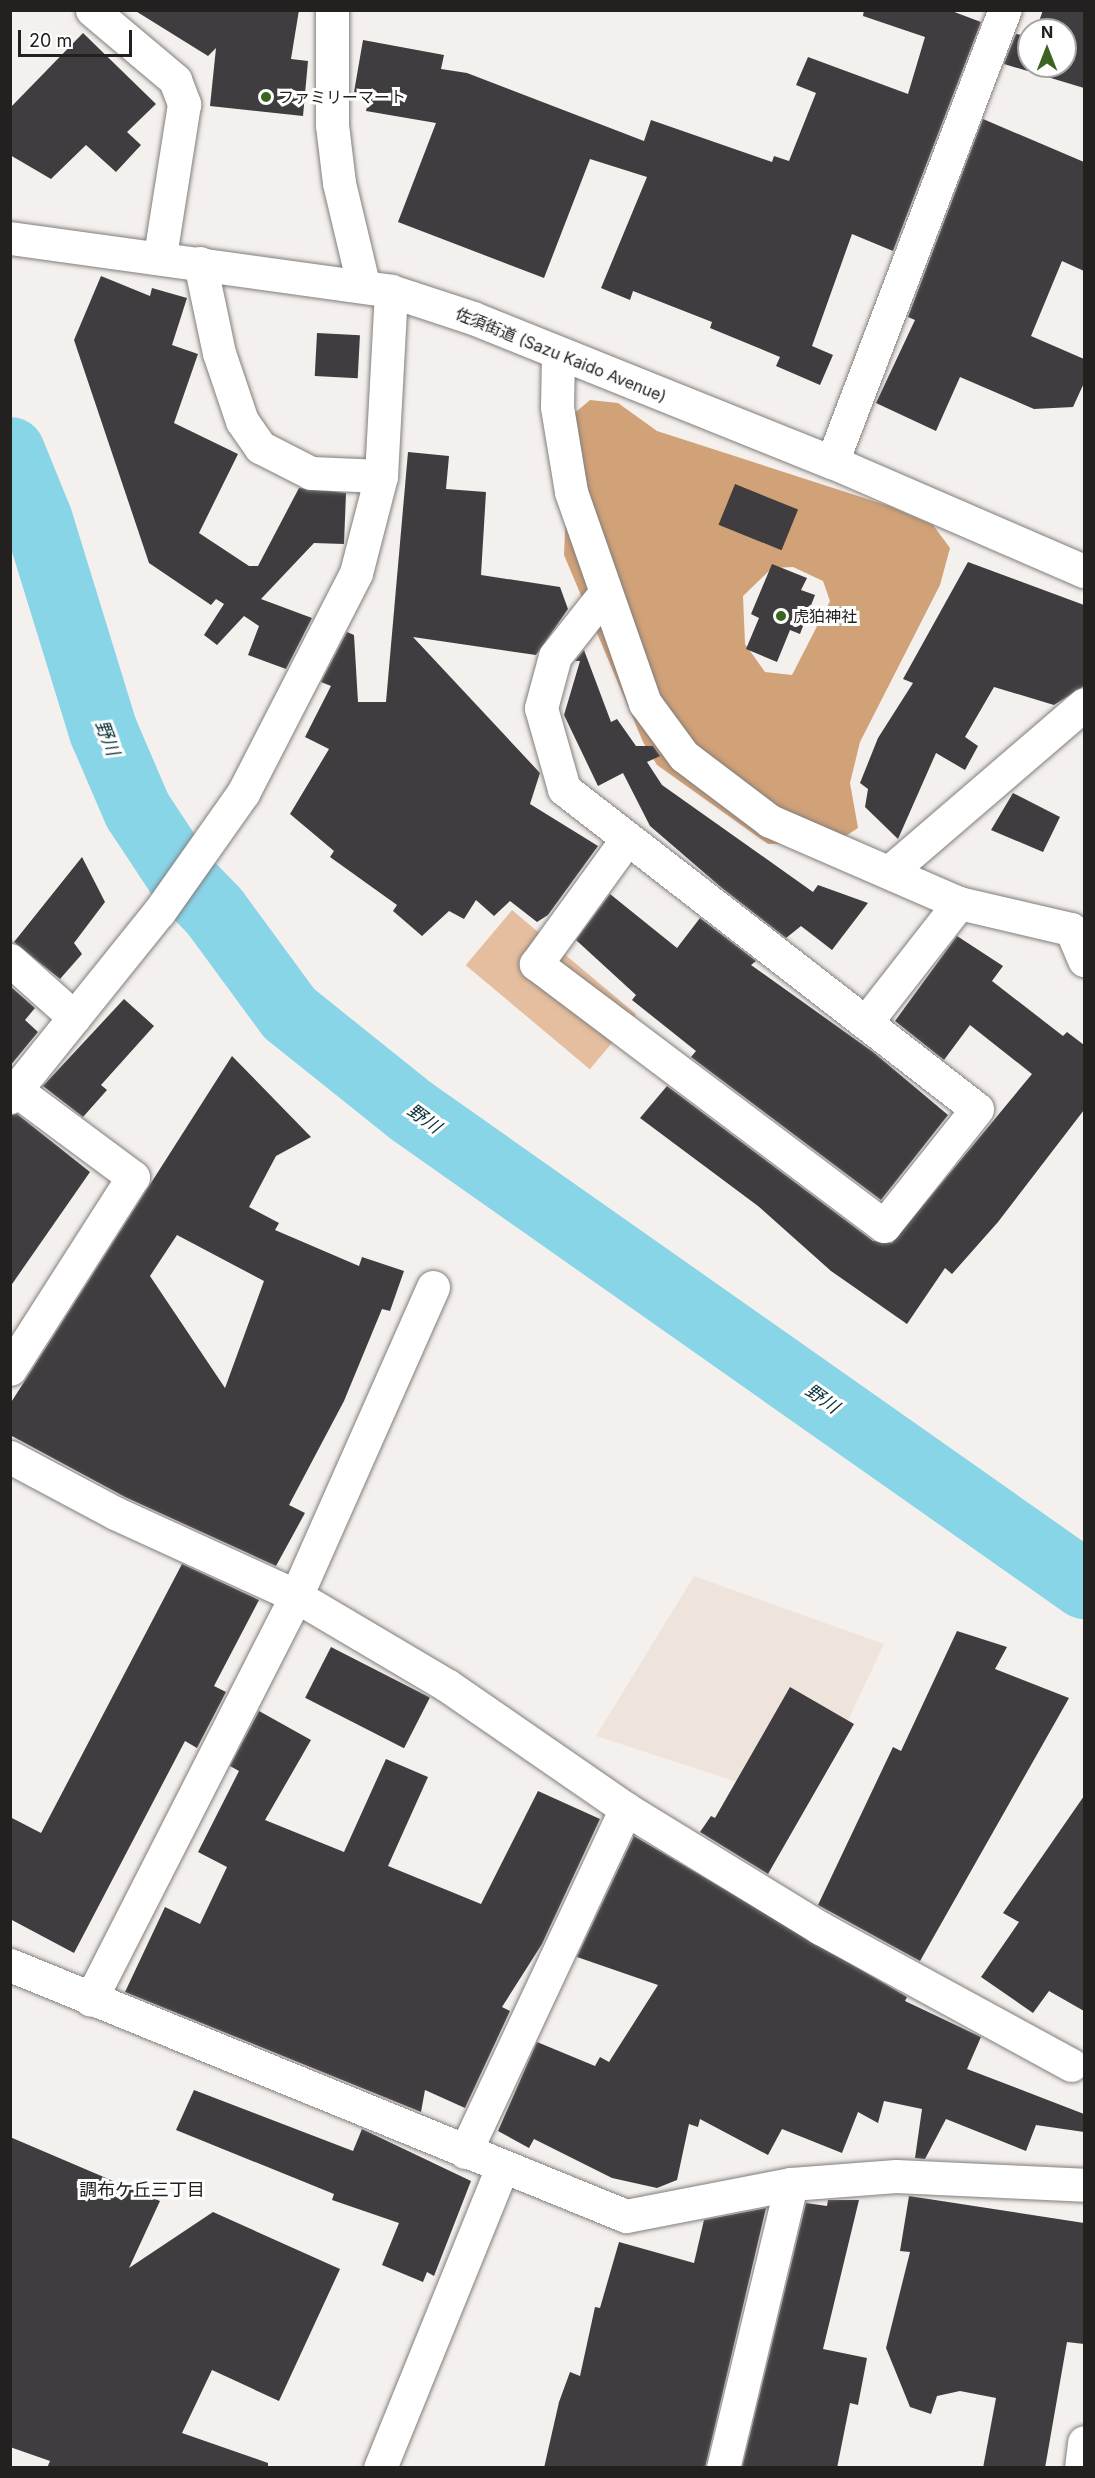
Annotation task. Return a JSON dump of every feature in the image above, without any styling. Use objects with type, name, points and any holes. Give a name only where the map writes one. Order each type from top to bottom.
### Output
[{"type":"street","points":[[92,10],[175,80],[184,104],[160,256]]},
{"type":"street","points":[[10,1369],[133,1177],[13,1093],[159,912],[243,793],[356,573],[381,477],[377,288],[339,183],[332,125],[332,10]]},
{"type":"street","points":[[831,462],[1005,10]]},
{"type":"street","name":"佐須街道 (Sazu Kaido Avenue)","points":[[10,238],[160,256],[377,288],[558,355],[831,462],[1084,571]]},
{"type":"street","points":[[200,263],[219,353],[242,421],[260,447],[312,473],[381,477]]},
{"type":"street","points":[[558,355],[558,407],[572,492],[605,593],[645,703],[684,756],[770,821],[959,903],[1071,929],[1084,960]]},
{"type":"street","points":[[605,593],[555,656],[541,708],[564,789],[626,840],[977,1109],[884,1226],[536,964],[626,840]]},
{"type":"street","points":[[889,872],[1084,704]]},
{"type":"street","points":[[866,1022],[959,903]]},
{"type":"street","points":[[10,960],[74,1017]]},
{"type":"street","points":[[90,2000],[296,1596],[433,1287]]},
{"type":"street","points":[[10,1457],[115,1513],[296,1596],[448,1686],[626,1809],[820,1928],[1071,2065]]},
{"type":"street","points":[[465,2152],[626,1809]]},
{"type":"street","points":[[10,1965],[90,2000],[502,2168],[626,2216],[790,2184],[896,2176],[1084,2185]]},
{"type":"street","points":[[380,2468],[502,2168]]},
{"type":"street","points":[[723,2468],[790,2184]]},
{"type":"street","points":[[1081,2468],[1084,2442]]},
{"type":"shaded area","points":[[590,400],[618,403],[657,431],[889,506],[933,525],[950,548],[940,585],[860,742],[850,783],[858,828],[835,843],[768,844],[657,765],[643,742],[564,555],[570,417]],"holes":[[[793,567],[823,581],[830,601],[792,675],[765,672],[745,644],[743,596],[772,568]]]},
{"type":"shaded area","points":[[512,910],[636,1014],[590,1069],[466,965]]},
{"type":"shaded area","points":[[694,1576],[884,1644],[808,1805],[596,1736]]},
{"type":"building","points":[[134,10],[299,10],[291,59],[308,61],[303,116],[210,106],[216,48],[208,56]]},
{"type":"building","points":[[864,10],[949,10],[981,22],[893,251],[852,234],[812,346],[833,355],[820,385],[776,366],[780,357],[710,328],[712,322],[633,291],[630,300],[601,288],[647,177],[590,159],[544,278],[398,222],[436,123],[366,111],[370,95],[354,92],[363,40],[444,55],[441,69],[467,73],[644,141],[651,120],[772,162],[774,156],[789,161],[816,93],[796,85],[808,57],[908,94],[925,37],[863,16]]},
{"type":"building","points":[[1043,10],[1084,10],[1084,88],[1051,78],[1077,78],[1077,18],[1040,18]]},
{"type":"building","points":[[83,33],[156,104],[127,132],[141,145],[116,172],[86,145],[51,179],[10,155],[10,108]]},
{"type":"building","points":[[1017,34],[1017,68],[1004,64]]},
{"type":"building","points":[[983,119],[1084,162],[1084,271],[1062,261],[1031,336],[1084,359],[1084,383],[1073,407],[1034,409],[960,377],[936,431],[876,403],[915,320],[908,317]]},
{"type":"building","points":[[101,276],[150,296],[152,288],[187,298],[172,345],[198,354],[174,423],[238,454],[199,533],[249,566],[258,566],[299,488],[346,493],[344,544],[314,543],[261,599],[312,618],[286,669],[248,655],[259,626],[244,616],[217,645],[204,635],[224,604],[216,599],[211,605],[149,563],[74,340]]},
{"type":"building","points":[[317,333],[360,335],[358,378],[315,376]]},
{"type":"building","points":[[408,452],[449,456],[446,489],[486,492],[481,575],[560,587],[568,609],[536,655],[413,637],[540,773],[530,804],[598,846],[548,915],[537,922],[510,901],[494,916],[476,900],[464,919],[449,911],[422,936],[393,911],[397,905],[330,857],[334,851],[290,814],[329,749],[305,737],[331,686],[321,682],[347,632],[354,635],[358,702],[386,702]]},
{"type":"building","points":[[735,484],[798,509],[782,550],[719,525]]},
{"type":"building","points":[[968,562],[1084,605],[1084,686],[1054,705],[994,687],[965,737],[978,746],[965,770],[936,753],[898,839],[865,807],[868,789],[860,783],[878,738],[913,683],[903,679]]},
{"type":"building","name":"虎狛神社","points":[[772,564],[807,578],[801,590],[815,595],[800,634],[790,630],[777,662],[746,649],[759,618],[751,614]]},
{"type":"building","points":[[584,650],[611,722],[617,719],[636,746],[653,746],[660,756],[647,762],[662,785],[813,892],[818,885],[868,903],[832,950],[801,926],[786,938],[722,888],[650,826],[623,773],[598,786],[564,715],[580,661],[575,661]]},
{"type":"building","points":[[1013,793],[1060,817],[1043,852],[991,830]]},
{"type":"building","points":[[82,857],[105,902],[74,943],[82,954],[60,979],[14,942]]},
{"type":"building","points":[[610,894],[677,948],[700,918],[756,961],[751,965],[873,1052],[948,1115],[881,1200],[691,1057],[696,1051],[632,1000],[636,995],[576,940]]},
{"type":"building","points":[[957,936],[1003,966],[992,981],[1063,1036],[1067,1032],[1084,1045],[1084,1110],[998,1222],[952,1274],[945,1268],[907,1324],[831,1271],[758,1206],[640,1118],[667,1086],[873,1241],[892,1243],[1032,1074],[970,1025],[944,1060],[895,1021]]},
{"type":"building","points":[[10,986],[35,1008],[25,1020],[38,1032],[10,1066]]},
{"type":"building","points":[[124,999],[154,1026],[101,1085],[107,1090],[83,1117],[43,1086]]},
{"type":"building","points":[[232,1056],[311,1137],[276,1156],[249,1207],[279,1223],[275,1230],[359,1266],[362,1257],[404,1271],[390,1311],[382,1309],[344,1401],[289,1505],[305,1513],[276,1566],[125,1497],[10,1435],[10,1404]],"holes":[[[177,1235],[264,1281],[225,1388],[150,1276]]]},
{"type":"building","points":[[17,1114],[90,1172],[10,1287],[10,1115]]},
{"type":"building","points":[[182,1564],[259,1600],[214,1686],[226,1692],[197,1748],[185,1741],[74,1953],[10,1919],[10,1817],[41,1833]]},
{"type":"building","points":[[957,1631],[1007,1647],[995,1669],[1069,1698],[920,1961],[818,1905],[893,1747],[901,1751]]},
{"type":"building","points":[[331,1647],[430,1697],[404,1748],[305,1698]]},
{"type":"building","points":[[790,1687],[854,1724],[768,1874],[700,1832],[711,1816],[715,1818]]},
{"type":"building","points":[[259,1711],[311,1740],[265,1820],[344,1852],[386,1759],[428,1777],[388,1866],[481,1904],[538,1791],[600,1819],[542,1944],[502,2007],[510,2011],[465,2108],[425,2090],[421,2112],[125,1992],[165,1907],[200,1924],[227,1867],[198,1852],[239,1771],[230,1766]]},
{"type":"building","points":[[1084,1796],[1084,2011],[1049,1991],[1033,2013],[981,1977],[1019,1922],[1003,1913]]},
{"type":"building","points":[[634,1836],[907,1997],[905,2001],[981,2037],[967,2069],[1084,2114],[1084,2132],[1036,2125],[1026,2151],[946,2119],[925,2159],[915,2158],[922,2109],[884,2101],[878,2123],[858,2112],[842,2153],[782,2129],[768,2155],[700,2119],[698,2127],[689,2124],[677,2180],[657,2188],[612,2178],[534,2139],[529,2148],[498,2131],[537,2042],[595,2066],[600,2057],[609,2062],[658,1985],[577,1957]]},
{"type":"building","points":[[194,2090],[353,2151],[362,2129],[471,2181],[434,2276],[427,2272],[423,2282],[382,2265],[399,2223],[332,2200],[334,2194],[176,2130]]},
{"type":"building","points":[[10,2137],[160,2201],[129,2268],[213,2212],[340,2269],[279,2401],[212,2370],[182,2433],[268,2463],[268,2468],[47,2468],[50,2461],[10,2447]]},
{"type":"building","points":[[909,2196],[1084,2223],[1084,2344],[1067,2342],[1045,2468],[983,2468],[996,2398],[960,2391],[937,2396],[931,2414],[910,2407],[886,2348],[910,2252],[900,2251]]},
{"type":"building","points":[[828,2200],[859,2200],[823,2349],[867,2358],[858,2405],[850,2403],[837,2468],[742,2468],[806,2203],[827,2206]]},
{"type":"building","points":[[766,2208],[705,2468],[544,2468],[559,2402],[570,2372],[580,2376],[595,2307],[600,2308],[619,2242],[694,2263],[704,2220]]},
{"type":"waterway","name":"野川","points":[[10,451],[38,520],[103,731],[137,810],[182,878],[214,911],[289,1013],[410,1110],[1084,1584]]},
{"type":"place","name":"ファミリーマート","points":[[266,97]]},
{"type":"place","name":"虎狛神社","points":[[781,616]]},
{"type":"district","name":"調布ケ丘三丁目","points":[[142,2190]]}]
